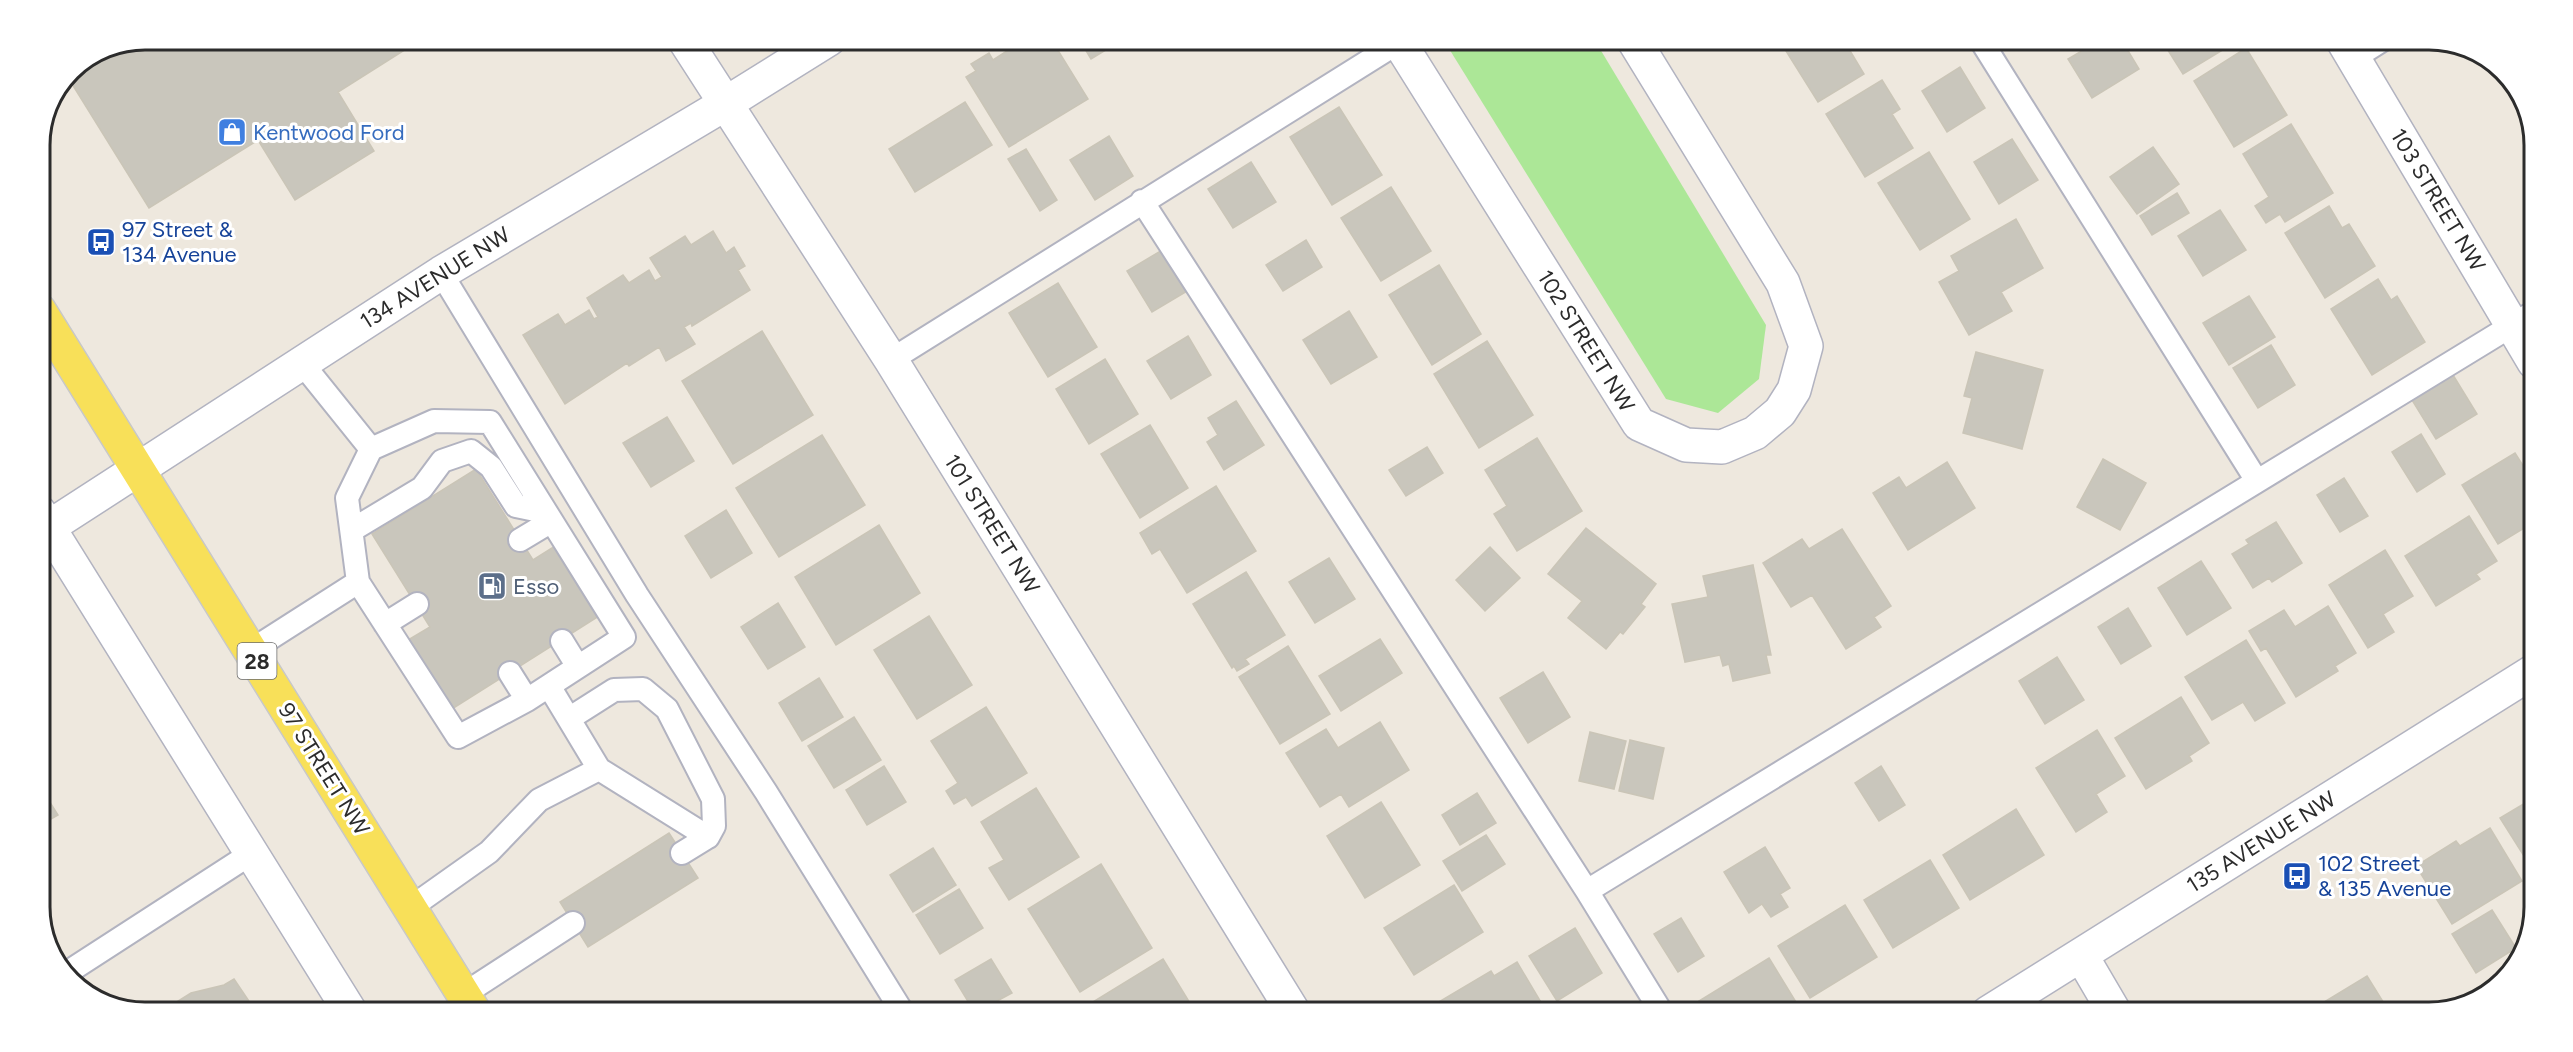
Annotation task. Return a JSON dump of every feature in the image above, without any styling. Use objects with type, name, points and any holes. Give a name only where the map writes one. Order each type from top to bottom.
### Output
[{"type":"main road","name":"97 STREET NW","points":[[49,326],[469,1002]]},
{"type":"street","name":"101 STREET NW","points":[[690,49],[891,360],[1287,1002]]},
{"type":"street","name":"134 AVENUE NW","points":[[49,517],[138,469],[441,273],[813,49]]},
{"type":"street","name":"102 STREET NW","points":[[1403,49],[1638,424],[1686,446],[1722,447],[1755,433],[1780,412],[1794,390],[1806,346],[1783,284],[1640,49]]},
{"type":"street","name":"103 STREET NW","points":[[2349,49],[2523,319]]},
{"type":"street","points":[[49,529],[344,1002]]},
{"type":"street","name":"135 AVENUE NW","points":[[2006,1002],[2524,677]]},
{"type":"street","points":[[2081,955],[2109,1002]]},
{"type":"lane","points":[[891,360],[1385,49]]},
{"type":"lane","points":[[1986,49],[2258,481]]},
{"type":"lane","points":[[1142,201],[1587,891],[1655,1002]]},
{"type":"lane","points":[[441,273],[637,595],[765,792],[896,1002]]},
{"type":"lane","points":[[1587,891],[2523,319]]},
{"type":"lane","points":[[301,362],[371,449]]},
{"type":"lane","points":[[435,421],[490,422],[548,517],[624,637],[526,700],[458,737],[358,582],[347,498],[371,449],[435,421]]},
{"type":"lane","points":[[352,530],[422,488],[442,461],[471,451],[491,467],[516,506],[548,517]]},
{"type":"lane","points":[[520,540],[548,517]]},
{"type":"lane","points":[[250,651],[358,582]]},
{"type":"lane","points":[[385,624],[417,604]]},
{"type":"lane","points":[[562,641],[578,667]]},
{"type":"lane","points":[[510,673],[526,700]]},
{"type":"lane","points":[[549,686],[599,769],[708,837]]},
{"type":"lane","points":[[570,718],[614,690],[643,689],[668,709],[713,799],[714,826],[708,837],[682,852]]},
{"type":"lane","points":[[410,908],[489,852],[539,800],[599,769]]},
{"type":"lane","points":[[72,969],[252,853]]},
{"type":"lane","points":[[473,1002],[573,923]]},
{"type":"green space","points":[[1449,49],[1600,49],[1766,325],[1759,379],[1718,413],[1666,399]]},
{"type":"building","name":"Kentwood Ford","points":[[145,49],[406,49],[338,92],[374,151],[295,200],[258,140],[149,208],[72,84],[92,66],[126,51]]},
{"type":"building","points":[[1006,49],[1057,49],[1088,99],[1009,147],[966,77],[976,71],[971,64],[989,53],[993,60],[1007,51]]},
{"type":"building","points":[[1085,49],[1108,49],[1091,59]]},
{"type":"building","points":[[1785,49],[1849,49],[1864,74],[1818,102]]},
{"type":"building","points":[[2085,49],[2127,49],[2139,69],[2092,98],[2068,59]]},
{"type":"building","points":[[2167,49],[2224,49],[2183,74]]},
{"type":"building","points":[[2247,49],[2287,115],[2234,147],[2194,81]]},
{"type":"building","points":[[1960,67],[1985,108],[1947,132],[1922,91]]},
{"type":"building","points":[[1882,80],[1900,109],[1892,114],[1913,148],[1865,177],[1826,114]]},
{"type":"building","points":[[965,102],[992,145],[915,192],[889,149]]},
{"type":"building","points":[[1339,107],[1382,175],[1332,205],[1290,137]]},
{"type":"building","points":[[2291,124],[2333,193],[2285,222],[2280,214],[2266,223],[2255,206],[2269,197],[2243,154]]},
{"type":"building","points":[[1109,136],[1133,176],[1095,200],[1070,160]]},
{"type":"building","points":[[2012,139],[2038,180],[1999,204],[1974,162]]},
{"type":"building","points":[[2153,147],[2179,184],[2137,214],[2110,177]]},
{"type":"building","points":[[1026,149],[1057,200],[1040,211],[1008,159]]},
{"type":"building","points":[[1929,152],[1970,219],[1920,250],[1878,183]]},
{"type":"building","points":[[1251,162],[1276,202],[1233,228],[1208,189]]},
{"type":"building","points":[[1391,187],[1431,251],[1381,281],[1341,218]]},
{"type":"building","points":[[2177,193],[2189,213],[2152,235],[2140,216]]},
{"type":"building","points":[[2329,206],[2342,228],[2349,224],[2375,266],[2325,298],[2285,233]]},
{"type":"building","points":[[2220,210],[2246,250],[2203,276],[2178,236]]},
{"type":"building","points":[[2016,219],[2043,268],[2001,292],[2012,311],[1969,335],[1939,282],[1959,271],[1951,256]]},
{"type":"building","points":[[713,231],[726,253],[734,247],[745,266],[738,270],[750,290],[692,326],[691,323],[684,327],[695,344],[666,361],[659,347],[629,366],[627,363],[565,404],[523,335],[558,314],[565,325],[589,310],[594,319],[598,317],[587,298],[623,275],[629,283],[649,270],[655,281],[662,277],[650,258],[685,236],[691,245]]},
{"type":"building","points":[[1306,240],[1322,267],[1283,291],[1266,265]]},
{"type":"building","points":[[1169,246],[1194,287],[1152,312],[1127,271]]},
{"type":"building","points":[[1439,265],[1481,334],[1432,365],[1389,295]]},
{"type":"building","points":[[2378,279],[2391,300],[2397,296],[2425,342],[2372,375],[2331,309]]},
{"type":"building","points":[[1058,283],[1097,347],[1048,377],[1009,313]]},
{"type":"building","points":[[2249,296],[2275,337],[2229,365],[2203,323]]},
{"type":"building","points":[[1349,311],[1377,357],[1331,384],[1303,340]]},
{"type":"building","points":[[762,331],[813,415],[733,464],[682,381]]},
{"type":"building","points":[[1188,336],[1211,375],[1171,399],[1147,361]]},
{"type":"building","points":[[1487,341],[1533,415],[1479,448],[1434,374]]},
{"type":"building","points":[[2271,345],[2295,385],[2258,408],[2233,368]]},
{"type":"building","points":[[1976,352],[2043,370],[2022,449],[1963,433],[1972,398],[1964,396]]},
{"type":"building","points":[[1105,359],[1138,414],[1089,444],[1056,389]]},
{"type":"building","points":[[2453,375],[2477,414],[2436,439],[2412,400]]},
{"type":"building","points":[[1236,401],[1264,445],[1224,470],[1207,442],[1218,435],[1208,418]]},
{"type":"building","points":[[667,417],[694,461],[651,487],[623,443]]},
{"type":"building","points":[[1150,425],[1188,488],[1140,518],[1101,454]]},
{"type":"building","points":[[2421,434],[2445,474],[2417,492],[2392,452]]},
{"type":"building","points":[[822,435],[865,505],[779,557],[736,488]]},
{"type":"building","points":[[1537,438],[1582,511],[1517,551],[1494,514],[1507,506],[1485,470]]},
{"type":"building","points":[[1427,447],[1443,473],[1406,496],[1389,470]]},
{"type":"building","points":[[2515,453],[2523,466],[2524,528],[2498,544],[2462,485]]},
{"type":"building","points":[[2103,459],[2146,483],[2120,530],[2077,507]]},
{"type":"building","points":[[1947,462],[1975,508],[1908,550],[1873,493],[1899,477],[1906,488]]},
{"type":"building","points":[[476,469],[533,560],[555,546],[599,616],[452,709],[408,640],[430,627],[372,534]]},
{"type":"building","points":[[2344,478],[2368,516],[2340,532],[2317,495]]},
{"type":"building","points":[[1216,486],[1256,551],[1187,593],[1160,549],[1152,554],[1140,533]]},
{"type":"building","points":[[726,510],[752,553],[711,578],[685,536]]},
{"type":"building","points":[[2469,516],[2497,561],[2476,574],[2480,579],[2436,606],[2405,556]]},
{"type":"building","points":[[2276,522],[2302,563],[2272,582],[2269,578],[2253,588],[2232,554],[2249,544],[2246,540]]},
{"type":"building","points":[[879,525],[920,593],[836,645],[795,577]]},
{"type":"building","points":[[1586,528],[1656,584],[1641,604],[1645,607],[1623,634],[1620,632],[1606,649],[1568,618],[1582,601],[1548,574]]},
{"type":"building","points":[[1842,529],[1891,606],[1874,617],[1881,627],[1846,649],[1812,595],[1791,607],[1763,563],[1802,539],[1809,549]]},
{"type":"building","points":[[1490,547],[1520,578],[1485,611],[1456,580]]},
{"type":"building","points":[[2385,550],[2413,596],[2383,614],[2394,632],[2368,648],[2329,585]]},
{"type":"building","points":[[1329,558],[1355,599],[1315,623],[1289,582]]},
{"type":"building","points":[[2201,561],[2231,608],[2187,635],[2158,588]]},
{"type":"building","points":[[1753,565],[1771,655],[1766,655],[1770,673],[1733,681],[1729,664],[1723,666],[1720,655],[1685,662],[1672,604],[1708,597],[1703,576]]},
{"type":"building","points":[[1246,572],[1285,635],[1245,659],[1249,664],[1237,671],[1234,666],[1232,668],[1193,604]]},
{"type":"building","points":[[778,603],[805,647],[768,669],[741,627]]},
{"type":"building","points":[[2328,606],[2356,653],[2335,666],[2338,671],[2296,697],[2266,648],[2261,651],[2249,631],[2284,610],[2295,627]]},
{"type":"building","points":[[2128,608],[2151,646],[2121,664],[2098,627]]},
{"type":"building","points":[[929,616],[972,685],[917,719],[874,650]]},
{"type":"building","points":[[1380,639],[1402,673],[1341,711],[1319,676]]},
{"type":"building","points":[[2246,640],[2285,703],[2255,721],[2243,702],[2212,720],[2185,677]]},
{"type":"building","points":[[1288,646],[1330,714],[1280,744],[1239,677]]},
{"type":"building","points":[[2057,657],[2084,700],[2045,724],[2019,681]]},
{"type":"building","points":[[1543,672],[1570,717],[1528,743],[1500,698]]},
{"type":"building","points":[[819,678],[843,717],[802,741],[779,703]]},
{"type":"building","points":[[2181,697],[2209,743],[2189,756],[2192,761],[2146,789],[2115,738]]},
{"type":"building","points":[[986,707],[1027,773],[972,806],[966,797],[954,804],[946,791],[958,783],[931,741]]},
{"type":"building","points":[[854,717],[881,760],[834,788],[808,746]]},
{"type":"building","points":[[1380,722],[1409,770],[1349,807],[1341,794],[1320,807],[1286,753],[1326,729],[1338,748]]},
{"type":"building","points":[[2097,730],[2125,776],[2096,794],[2107,812],[2076,832],[2036,768]]},
{"type":"building","points":[[1590,732],[1626,741],[1614,789],[1579,781]]},
{"type":"building","points":[[1630,740],[1664,748],[1653,799],[1619,791]]},
{"type":"building","points":[[884,766],[906,802],[867,825],[846,790]]},
{"type":"building","points":[[1881,766],[1905,805],[1879,821],[1855,783]]},
{"type":"building","points":[[1036,788],[1079,857],[1009,900],[989,868],[1004,860],[981,822]]},
{"type":"building","points":[[1477,793],[1496,823],[1460,845],[1442,815]]},
{"type":"building","points":[[50,802],[58,815],[50,820]]},
{"type":"building","points":[[1381,802],[1420,865],[1365,898],[1327,836]]},
{"type":"building","points":[[2524,804],[2524,856],[2500,818]]},
{"type":"building","points":[[2016,809],[2044,855],[1970,900],[1943,855]]},
{"type":"building","points":[[2490,828],[2522,881],[2452,924],[2416,866],[2456,841],[2460,846]]},
{"type":"building","points":[[669,833],[698,878],[588,947],[560,902]]},
{"type":"building","points":[[1486,835],[1505,864],[1462,891],[1443,861]]},
{"type":"building","points":[[1765,847],[1790,888],[1780,894],[1788,907],[1771,917],[1762,904],[1749,913],[1724,872]]},
{"type":"building","points":[[933,848],[956,885],[913,912],[890,875]]},
{"type":"building","points":[[1930,860],[1959,908],[1893,948],[1864,900]]},
{"type":"building","points":[[1101,864],[1152,948],[1080,992],[1028,909]]},
{"type":"building","points":[[1454,885],[1483,932],[1414,975],[1384,928]]},
{"type":"building","points":[[959,889],[983,928],[940,954],[916,915]]},
{"type":"building","points":[[1845,905],[1877,957],[1810,998],[1778,946]]},
{"type":"building","points":[[2492,910],[2515,946],[2514,949],[2476,973],[2452,934]]},
{"type":"building","points":[[1681,918],[1704,956],[1678,972],[1654,934]]},
{"type":"building","points":[[1575,928],[1602,973],[1557,1001],[1529,956]]},
{"type":"building","points":[[1769,958],[1796,1002],[1700,1002]]},
{"type":"building","points":[[991,959],[1012,993],[995,1002],[968,1002],[955,980]]},
{"type":"building","points":[[1163,959],[1189,1002],[1093,1002]]},
{"type":"building","points":[[1517,962],[1541,1002],[1439,1002],[1491,971],[1494,976]]},
{"type":"building","points":[[2367,976],[2383,1002],[2324,1002]]},
{"type":"building","points":[[234,979],[250,1002],[177,1002],[191,993],[224,985]]},
{"type":"place","name":"Kentwood Ford","points":[[232,132]]},
{"type":"place","name":"97 Street & 134 Avenue","points":[[101,242]]},
{"type":"place","name":"Esso","points":[[492,586]]},
{"type":"place","name":"102 Street & 135 Avenue","points":[[2297,876]]}]
